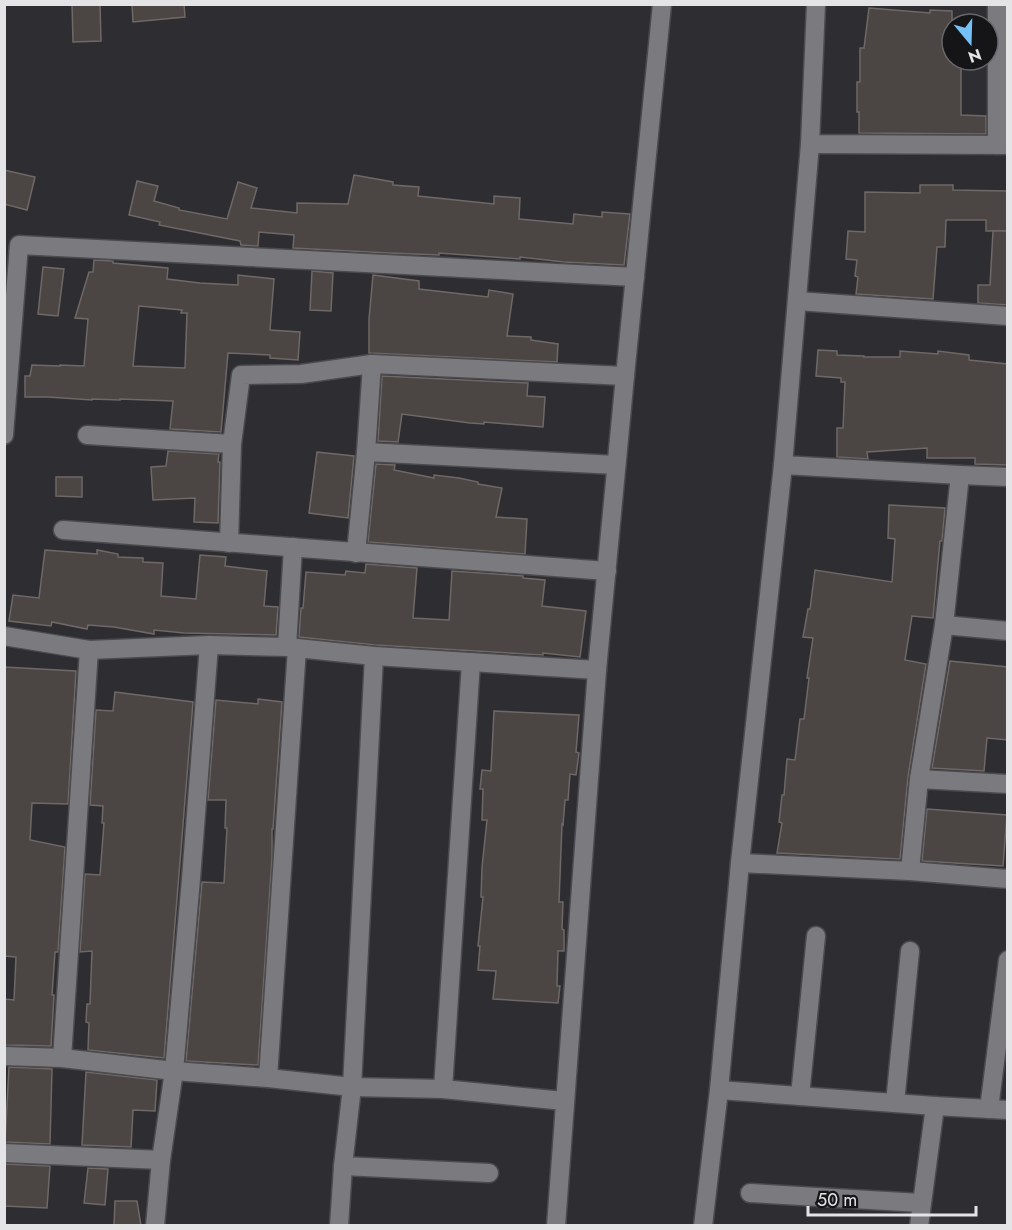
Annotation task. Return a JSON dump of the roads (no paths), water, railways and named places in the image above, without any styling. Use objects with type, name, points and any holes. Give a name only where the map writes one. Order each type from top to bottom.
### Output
[{"type":"street","points":[[556,1226],[597,670],[662,4]]},
{"type":"street","points":[[703,1226],[783,465],[810,144],[816,4]]},
{"type":"street","points":[[810,144],[1002,145],[997,4]]},
{"type":"street","points":[[5,423],[19,245],[635,277]]},
{"type":"street","points":[[796,301],[1008,316]]},
{"type":"street","points":[[229,543],[232,444],[241,375],[301,374],[372,364],[625,376]]},
{"type":"street","points":[[356,553],[372,364]]},
{"type":"street","points":[[87,435],[232,444]]},
{"type":"street","points":[[366,452],[616,465]]},
{"type":"street","points":[[783,465],[1008,477]]},
{"type":"street","points":[[910,872],[919,779],[944,625],[960,475]]},
{"type":"street","points":[[63,530],[607,572]]},
{"type":"street","points":[[268,1078],[292,647],[293,547]]},
{"type":"street","points":[[944,625],[1008,630]]},
{"type":"street","points":[[4,636],[89,650],[209,645],[292,647],[374,656],[597,670]]},
{"type":"street","points":[[155,1226],[161,1160],[174,1071],[209,645]]},
{"type":"street","points":[[63,1058],[89,650]]},
{"type":"street","points":[[339,1226],[352,1087],[374,656]]},
{"type":"street","points":[[443,1089],[471,662]]},
{"type":"street","points":[[919,779],[1008,784]]},
{"type":"street","points":[[740,863],[1008,879]]},
{"type":"street","points":[[800,1096],[816,936]]},
{"type":"street","points":[[895,1103],[910,951]]},
{"type":"street","points":[[719,1090],[998,1109],[1008,960]]},
{"type":"street","points":[[4,1056],[63,1058],[174,1071],[352,1087],[443,1089],[564,1101]]},
{"type":"street","points":[[919,1226],[935,1106]]},
{"type":"street","points":[[4,1153],[161,1160]]},
{"type":"street","points":[[343,1166],[489,1173]]},
{"type":"street","points":[[750,1193],[921,1203]]}]
